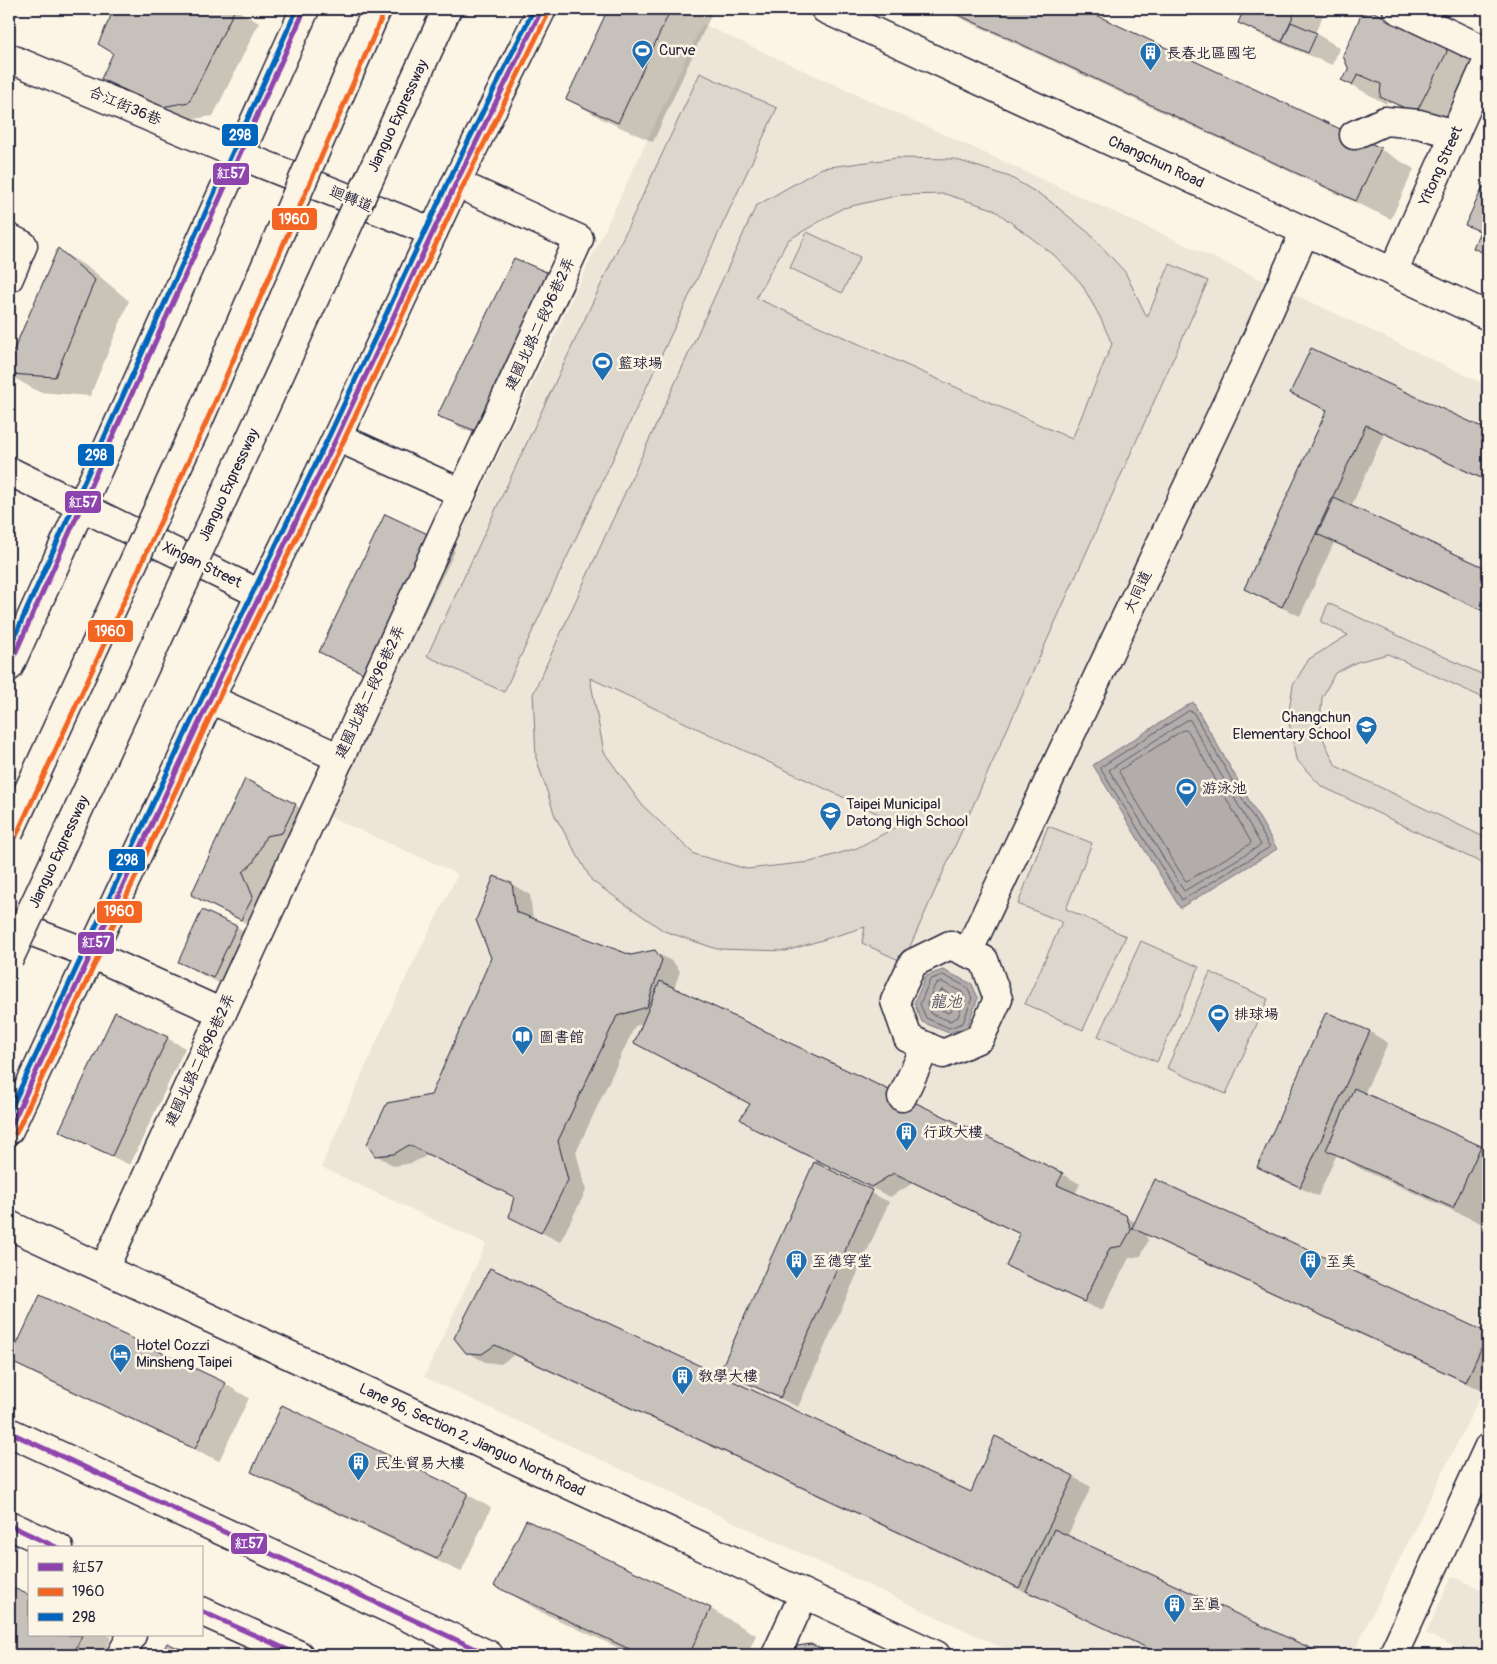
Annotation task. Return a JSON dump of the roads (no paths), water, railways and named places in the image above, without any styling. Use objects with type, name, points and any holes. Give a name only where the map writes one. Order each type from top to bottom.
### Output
[{"type":"main road","points":[[9,667],[306,9]]},
{"type":"main road","points":[[9,833],[198,422],[377,9]]},
{"type":"main road","name":"Jianguo Expressway","points":[[9,959],[209,529],[447,9]]},
{"type":"main road","points":[[9,1130],[210,699],[337,437],[456,183],[542,9]]},
{"type":"main road","name":"Changchun Road","points":[[824,9],[1488,316]]},
{"type":"main road","points":[[1397,9],[1488,52]]},
{"type":"main road","name":"合江街36巷","points":[[9,58],[240,155]]},
{"type":"main road","name":"Yitong Street","points":[[1393,272],[1488,60]]},
{"type":"main road","points":[[1354,135],[1385,121],[1419,124],[1455,134]]},
{"type":"main road","name":"迴轉道","points":[[240,155],[433,232]]},
{"type":"main road","name":"建國北路二段96巷2弄","points":[[104,1269],[580,239],[456,183]]},
{"type":"main road","name":"大同道","points":[[968,952],[1244,367],[1305,231]]},
{"type":"main road","points":[[9,278],[16,241]]},
{"type":"main road","points":[[337,437],[462,493]]},
{"type":"main road","name":"Xingan Street","points":[[9,471],[260,594]]},
{"type":"main road","points":[[210,699],[340,758]]},
{"type":"main road","points":[[9,923],[92,954],[222,1013]]},
{"type":"main road","points":[[950,945],[968,952],[984,960],[998,999],[980,1038],[943,1054],[908,1038],[895,1001],[913,963],[950,945]]},
{"type":"main road","points":[[902,1097],[926,1046]]},
{"type":"main road","name":"Lane 96, Section 2, Jianguo North Road","points":[[9,1225],[936,1655]]},
{"type":"main road","points":[[9,1432],[490,1655]]},
{"type":"main road","points":[[1393,1655],[1488,1448]]},
{"type":"main road","points":[[9,1525],[55,1546]]},
{"type":"main road","points":[[776,1655],[804,1594]]},
{"type":"main road","points":[[202,1612],[299,1655]]},
{"type":"main road","points":[[121,1655],[131,1636]]},
{"type":"water","name":"游泳池","points":[[1193,702],[1277,849],[1180,908],[1093,765]]},
{"type":"water","name":"龍池","points":[[943,970],[972,984],[978,998],[967,1027],[949,1033],[922,1022],[914,1003],[926,976]]},
{"type":"place","name":"Curve","points":[[643,69]]},
{"type":"place","name":"長春北區國宅","points":[[1150,72]]},
{"type":"place","name":"籃球場","points":[[602,382]]},
{"type":"place","name":"Changchun Elementary School","points":[[1367,745]]},
{"type":"place","name":"游泳池","points":[[1186,807]]},
{"type":"place","name":"Taipei Municipal Datong High School","points":[[830,832]]},
{"type":"place","name":"排球場","points":[[1218,1033]]},
{"type":"place","name":"圖書館","points":[[523,1056]]},
{"type":"place","name":"行政大樓","points":[[907,1151]]},
{"type":"place","name":"至德穿堂","points":[[796,1280]]},
{"type":"place","name":"至美","points":[[1310,1280]]},
{"type":"place","name":"Hotel Cozzi Minsheng Taipei","points":[[120,1373]]},
{"type":"place","name":"教學大樓","points":[[682,1395]]},
{"type":"place","name":"民生貿易大樓","points":[[359,1482]]},
{"type":"place","name":"至真","points":[[1175,1623]]}]
